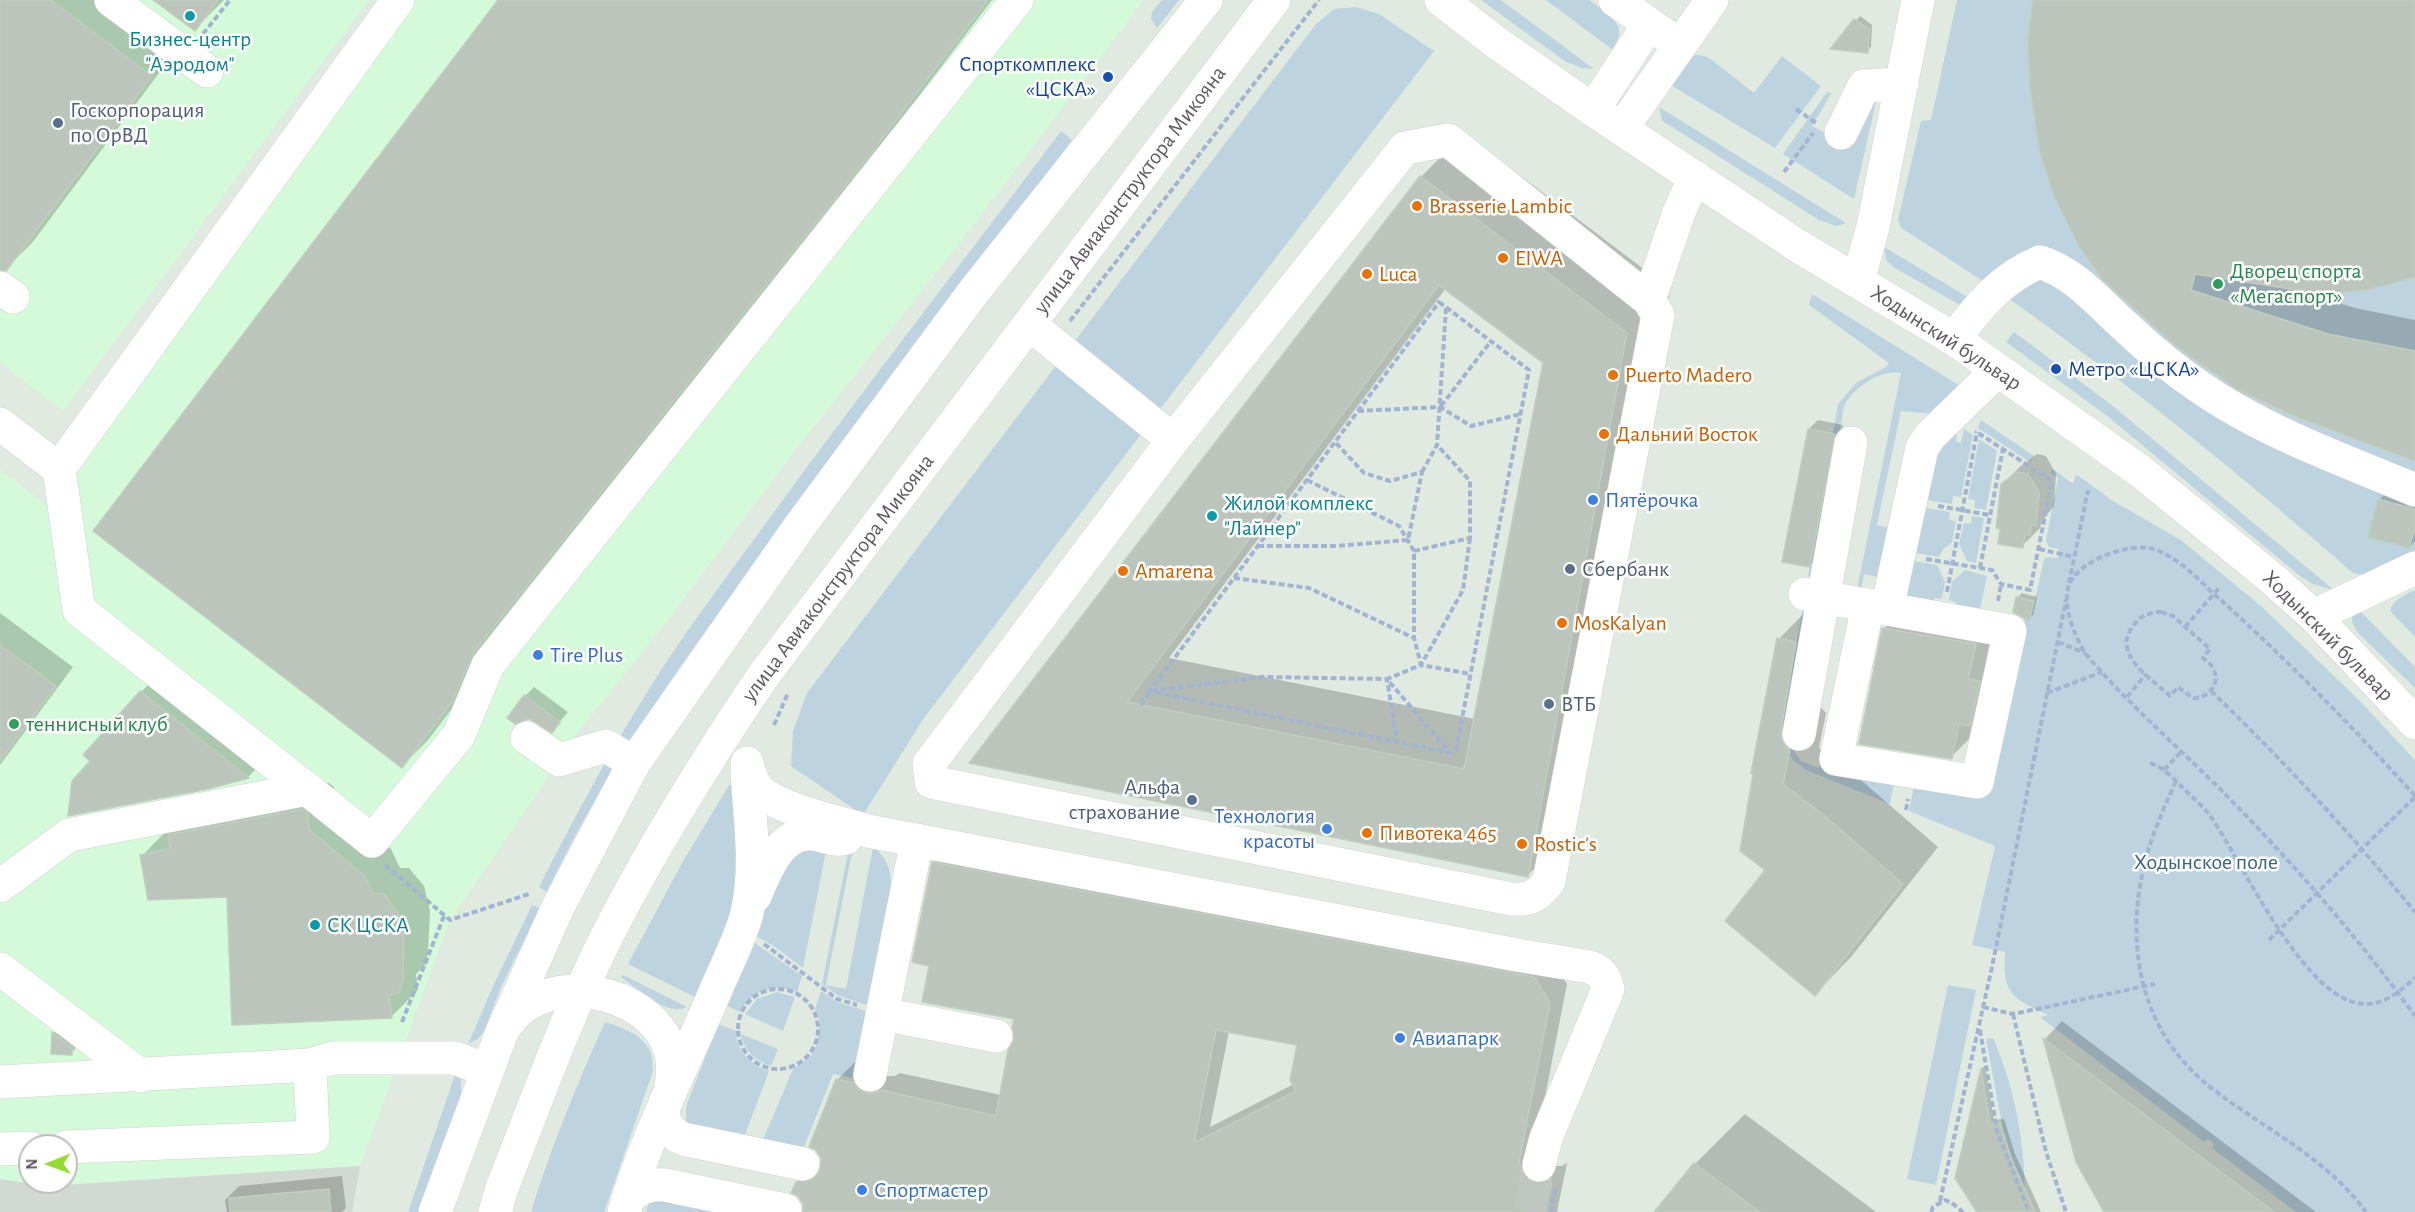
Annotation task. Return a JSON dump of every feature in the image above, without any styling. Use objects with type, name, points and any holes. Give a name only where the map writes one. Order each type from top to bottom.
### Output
[{"type":"street","points":[[111,0],[196,63]]},
{"type":"street","points":[[398,0],[59,469],[79,610],[372,841],[459,735],[488,665],[1017,0]]},
{"type":"street","points":[[435,1212],[502,1032],[558,907],[634,763],[800,526],[975,290],[1206,0]]},
{"type":"street","name":"улица Авиаконструктора Микояна","points":[[495,1212],[502,1188],[581,992],[609,932],[690,788],[760,679],[1274,0]]},
{"type":"street","name":"Ходынский бульвар","points":[[1441,0],[1593,110],[1798,246],[1954,339],[2140,471],[2269,576],[2314,616],[2415,723]]},
{"type":"street","points":[[1615,0],[1665,35]]},
{"type":"street","points":[[1593,110],[1665,35],[1693,0]]},
{"type":"street","points":[[1622,129],[1665,35],[1712,0]]},
{"type":"street","points":[[1858,281],[1873,227],[1918,0]]},
{"type":"street","points":[[1830,129],[1864,86],[1902,84]]},
{"type":"street","points":[[1448,141],[1649,300],[1658,315],[1656,333],[1549,881],[1539,895],[1525,900],[1499,897],[931,782],[929,764],[1173,440],[1405,147],[1448,141]]},
{"type":"street","points":[[1649,300],[1679,212],[1695,177]]},
{"type":"street","points":[[1954,339],[1984,300],[2023,268],[2040,262],[2060,268],[2090,292],[2126,328],[2204,390],[2293,439],[2415,490]]},
{"type":"street","points":[[1029,324],[1173,440]]},
{"type":"street","points":[[1814,596],[1878,607],[2010,631],[1977,783],[1836,759],[1878,607],[1898,555],[1922,448],[1930,436],[1964,424],[1998,370]]},
{"type":"street","points":[[6,440],[59,469]]},
{"type":"street","points":[[1799,734],[1814,596],[1851,443]]},
{"type":"street","points":[[2314,616],[2415,567]]},
{"type":"street","points":[[743,923],[752,884],[744,733],[747,712],[760,679]]},
{"type":"street","points":[[527,738],[559,760],[606,746],[634,763]]},
{"type":"street","points":[[747,763],[758,788],[767,797],[782,804],[868,831],[1590,967],[1600,971],[1606,978],[1608,989],[1546,1138],[1539,1166]]},
{"type":"street","points":[[0,886],[69,835],[307,789]]},
{"type":"street","points":[[628,1199],[664,1104],[699,1030],[767,869],[788,840],[798,835],[813,834],[841,840],[868,831]]},
{"type":"street","points":[[870,1075],[870,1010],[917,840]]},
{"type":"street","points":[[0,969],[141,1076]]},
{"type":"street","points":[[502,1032],[524,1005],[540,998],[581,992],[623,1000],[663,1034],[670,1050],[674,1069],[658,1137],[663,1145],[671,1152],[794,1187],[652,1185],[640,1189],[628,1199]]},
{"type":"street","points":[[870,1010],[996,1036]]},
{"type":"street","points":[[0,1082],[310,1065],[333,1058],[455,1058],[486,1070]]},
{"type":"street","points":[[78,1147],[313,1137],[310,1065]]},
{"type":"street","points":[[0,1149],[18,1148]]},
{"type":"path","points":[[196,63],[230,0]]},
{"type":"path","points":[[1796,109],[1830,129]]},
{"type":"path","points":[[1141,705],[1150,691],[1257,546],[1439,302],[1529,370],[1456,750],[1450,753],[1150,691]]},
{"type":"path","points":[[1408,540],[1422,472],[1437,445],[1446,307]]},
{"type":"path","points":[[1440,407],[1491,341]]},
{"type":"path","points":[[1358,411],[1440,407],[1471,426],[1521,414]]},
{"type":"path","points":[[1898,555],[1992,570],[2001,584],[2030,590],[2052,481],[1964,424]]},
{"type":"path","points":[[1942,619],[1962,510],[1964,424]]},
{"type":"path","points":[[1335,442],[1364,473],[1390,481],[1422,472]]},
{"type":"path","points":[[1420,665],[1462,590],[1470,538],[1470,481],[1437,445]]},
{"type":"path","points":[[1980,568],[2003,450]]},
{"type":"path","points":[[1307,480],[1399,526],[1408,540],[1414,551],[1414,638],[1420,665]]},
{"type":"path","points":[[1940,1202],[1983,1007],[2088,490]]},
{"type":"path","points":[[1909,501],[1990,515]]},
{"type":"path","points":[[1414,551],[1470,538]]},
{"type":"path","points":[[1257,546],[1337,546],[1408,540]]},
{"type":"path","points":[[2269,940],[2316,894],[2415,796],[2328,701],[2214,594],[2173,559],[2157,550],[2140,547],[2118,550],[2093,563],[2073,579],[2068,588],[2070,619],[2085,653],[2224,794],[2316,894],[2398,992],[2415,1016]]},
{"type":"path","points":[[2038,549],[2074,557]]},
{"type":"path","points":[[1234,578],[1309,588],[1414,638]]},
{"type":"path","points":[[2185,627],[2220,587]]},
{"type":"path","points":[[2161,612],[2169,614],[2185,627],[2210,649],[2203,658],[2215,673],[2215,684],[2211,691],[2202,697],[2193,698],[2178,687],[2170,696],[2132,661],[2128,652],[2127,637],[2135,623],[2147,614],[2161,612]]},
{"type":"path","points":[[2058,642],[2085,653]]},
{"type":"path","points":[[1150,691],[1263,677],[1387,679],[1420,665],[1471,674]]},
{"type":"path","points":[[2047,693],[2102,672]]},
{"type":"path","points":[[2127,697],[2146,674]]},
{"type":"path","points":[[1387,679],[1450,753]]},
{"type":"path","points":[[1387,679],[1397,742]]},
{"type":"path","points":[[2211,691],[2306,787],[2362,848],[2415,912]]},
{"type":"path","points":[[2164,770],[2182,751]]},
{"type":"path","points":[[2150,763],[2164,770],[2211,817],[2278,931],[2311,971],[2326,985],[2348,999],[2361,1004],[2370,1004],[2385,1000],[2415,978]]},
{"type":"path","points":[[2176,781],[2155,830],[2140,886],[2137,936],[2143,987],[2158,1026],[2188,1067],[2219,1094],[2315,1159],[2337,1178],[2366,1212]]},
{"type":"path","points":[[372,841],[370,852],[450,920],[529,894]]},
{"type":"path","points":[[402,1022],[444,916]]},
{"type":"path","points":[[743,923],[837,999],[870,1010]]},
{"type":"path","points":[[1983,1007],[2013,1014],[2156,984]]},
{"type":"path","points":[[788,990],[808,1002],[814,1011],[818,1034],[810,1055],[801,1063],[791,1068],[768,1069],[748,1057],[738,1037],[738,1025],[741,1014],[755,996],[765,991],[788,990]]},
{"type":"path","points":[[2013,1014],[2046,1152],[2066,1212]]},
{"type":"path","points":[[1979,1026],[1997,1131],[2029,1212]]},
{"type":"path","points":[[1930,1212],[1940,1202],[1952,1203],[1963,1212]]},
{"type":"shaded area","points":[[0,0],[369,0],[63,411],[0,363]]},
{"type":"shaded area","points":[[414,0],[1144,0],[959,244],[796,449],[657,634],[569,743],[547,779],[450,920],[360,1166],[78,1184],[78,1134],[18,1134],[18,1182],[0,1179],[0,470],[47,505]]},
{"type":"shaded area","points":[[360,1166],[352,1212],[0,1212],[0,1179],[18,1182],[18,1194],[78,1194],[78,1184]]},
{"type":"green space","points":[[1162,0],[1179,0],[1157,28],[1151,19],[1152,12]]},
{"type":"green space","points":[[1481,0],[1501,0],[1594,69],[1582,68],[1566,62]]},
{"type":"green space","points":[[1546,0],[1589,0],[1609,14],[1619,27],[1619,36],[1613,50]]},
{"type":"green space","name":"Дворец спорта «Мегаспорт»","points":[[1957,0],[2415,0],[2415,550],[2377,571],[2353,573],[2227,466],[2097,363],[2008,298],[1901,228],[1898,220],[1921,121],[1931,120]]},
{"type":"green space","points":[[1356,7],[1379,14],[1434,51],[924,718],[863,815],[791,766],[793,731],[807,693],[1316,24],[1334,9]]},
{"type":"green space","points":[[1696,55],[1712,60],[1754,93],[1782,56],[1821,86],[1775,148],[1669,84],[1687,58]]},
{"type":"green space","points":[[1827,92],[1831,94],[1812,126],[1847,145],[1878,93],[1854,199],[1783,154]]},
{"type":"green space","points":[[1659,107],[1846,223],[1837,226],[1819,220],[1662,121]]},
{"type":"green space","points":[[1061,131],[1072,140],[709,626],[622,755],[570,845],[547,892],[539,887],[578,812],[649,689],[710,599],[881,368]]},
{"type":"green space","points":[[1884,247],[1976,302],[1960,305],[1895,268],[1886,260]]},
{"type":"green space","points":[[1812,294],[1960,386],[1933,414],[1901,411],[1877,525],[1893,529],[1883,578],[1864,574],[1860,595],[1856,594],[1901,373],[1884,374],[1868,381],[1848,399],[1844,406],[1819,548],[1815,547],[1812,566],[1814,577],[1808,576],[1838,404],[1856,383],[1886,367],[1889,363],[1809,305]]},
{"type":"green space","points":[[2014,332],[2113,406],[2334,590],[2313,584],[2300,576],[2106,415],[2006,342]]},
{"type":"green space","points":[[1981,420],[2034,456],[2030,462],[1978,428]]},
{"type":"green space","points":[[1958,426],[1956,442],[1961,443],[1964,429],[1973,435],[1961,497],[1953,496],[1952,504],[1920,499],[1927,464]]},
{"type":"green space","points":[[1979,439],[1997,451],[1986,510],[1974,508],[1975,500],[1968,499]]},
{"type":"green space","name":"Ходынское поле","points":[[2053,469],[2073,484],[2076,474],[2113,501],[2181,540],[2262,607],[2359,700],[2415,760],[2415,1212],[2296,1212],[2212,1148],[2214,1144],[2208,1139],[2204,1142],[2040,1017],[2048,1015],[2018,999],[2008,986],[2005,952],[1972,945],[1995,846],[1909,811],[1915,781],[1986,792],[2023,620],[2030,621],[2044,559],[2058,558],[2059,549],[2049,547],[2046,541],[2058,478],[2051,473]]},
{"type":"green space","points":[[1919,507],[1950,512],[1949,520],[1956,521],[1952,543],[1944,548],[1939,557],[1910,552]]},
{"type":"green space","points":[[1972,516],[1984,518],[1976,563],[1967,561],[1959,544],[1964,523],[1971,524]]},
{"type":"green space","points":[[1908,560],[1937,565],[1945,582],[1942,599],[1934,598],[1933,607],[1909,600],[1905,593]]},
{"type":"green space","points":[[1965,570],[1987,576],[1979,614],[1954,610],[1956,602],[1949,600],[1952,582]]},
{"type":"green space","points":[[2415,590],[2415,637],[2390,611],[2397,600]]},
{"type":"green space","points":[[1804,601],[1809,602],[1790,745],[1801,761],[1819,768],[1853,611],[1823,765],[1895,777],[1890,804],[1806,770],[1793,760],[1785,747],[1782,722]]},
{"type":"green space","points":[[2356,607],[2415,667],[2415,688],[2359,634],[2352,621]]},
{"type":"green space","points":[[731,782],[739,882],[724,934],[695,997],[628,964],[682,863]]},
{"type":"green space","points":[[861,842],[851,857],[826,985],[846,989],[873,847],[887,863],[891,885],[867,1005],[839,996],[822,984],[849,848]]},
{"type":"green space","points":[[827,846],[803,968],[774,946],[754,935],[790,853]]},
{"type":"green space","points":[[532,905],[540,908],[501,987],[484,1031],[478,1039],[468,1044],[494,984]]},
{"type":"green space","points":[[752,941],[802,976],[797,992],[780,988],[764,990],[751,998],[740,1012],[725,1005]]},
{"type":"green space","points":[[623,975],[687,1007],[679,1009],[662,1005],[621,977]]},
{"type":"green space","points":[[1948,985],[1976,990],[1936,1185],[1907,1179]]},
{"type":"green space","points":[[821,991],[837,1002],[866,1011],[852,1078],[833,1074],[801,1155],[760,1147],[793,1069],[811,1056],[817,1045],[820,1022],[815,1009]]},
{"type":"green space","points":[[777,992],[795,997],[783,1031],[745,1014],[757,999]]},
{"type":"green space","points":[[605,1022],[624,1029],[642,1040],[651,1053],[653,1071],[604,1212],[531,1212],[565,1116]]},
{"type":"green space","points":[[718,1024],[736,1031],[739,1045],[746,1057],[769,1071],[742,1143],[693,1130],[686,1120],[686,1107]]},
{"type":"green space","points":[[741,1034],[778,1049],[771,1066],[751,1054]]},
{"type":"green space","points":[[1993,1038],[2007,1075],[2017,1113],[2023,1151],[2025,1191],[2004,1136],[1986,1039]]},
{"type":"green space","points":[[456,1072],[461,1080],[461,1095],[418,1212],[408,1212]]},
{"type":"green space","points":[[656,1197],[717,1202],[713,1212],[646,1212],[649,1203]]},
{"type":"building","name":"Госкорпорация по ОрВД","points":[[0,0],[51,0],[152,76],[6,271],[0,270]]},
{"type":"building","name":"Бизнес-центр \"Аэродом\"","points":[[153,0],[218,0],[195,31]]},
{"type":"building","points":[[498,0],[988,0],[868,157],[473,653],[452,702],[402,768],[93,531]]},
{"type":"building","name":"Дворец спорта «Мегаспорт»","points":[[2033,0],[2415,0],[2415,277],[2367,290],[2316,293],[2195,274],[2191,290],[2328,334],[2415,351],[2415,461],[2299,418],[2238,390],[2176,346],[2103,280],[2079,246],[2054,196],[2040,152],[2030,88],[2028,39]]},
{"type":"building","points":[[1854,19],[1869,29],[1868,53],[1830,49]]},
{"type":"building","name":"Жилой комплекс \"Лайнер\"","points":[[1420,176],[1627,333],[1528,877],[969,763]],"holes":[[[1439,285],[1543,363],[1464,769],[1127,702]]]},
{"type":"building","points":[[1808,429],[1835,434],[1810,567],[1782,562]]},
{"type":"building","points":[[2017,472],[2028,474],[2039,493],[2036,526],[2031,525],[2030,535],[2025,534],[2023,548],[1998,544],[2000,529],[1996,528],[2001,484]]},
{"type":"building","points":[[2378,499],[2415,509],[2415,528],[2409,548],[2368,537]]},
{"type":"building","points":[[2016,597],[2034,601],[2029,621],[2013,612]]},
{"type":"building","points":[[1882,628],[1976,644],[1968,679],[1980,681],[1970,726],[1959,724],[1952,759],[1859,744]]},
{"type":"building","points":[[1777,638],[1796,642],[1781,731],[1782,741],[1790,750],[1783,784],[1826,817],[1903,884],[1815,996],[1725,921],[1765,870],[1740,851],[1753,774],[1751,773]]},
{"type":"building","name":"теннисный клуб","points":[[0,645],[56,686],[0,761]]},
{"type":"building","points":[[140,691],[249,778],[208,789],[68,816],[72,781],[90,761],[83,755]]},
{"type":"building","points":[[524,695],[560,722],[552,733],[529,719],[515,724],[507,718]]},
{"type":"building","name":"СК ЦСКА","points":[[302,809],[308,814],[309,830],[365,876],[373,894],[383,893],[398,913],[404,938],[403,981],[399,993],[389,995],[392,1018],[232,1025],[227,897],[148,900],[140,855],[170,848],[168,835]]},
{"type":"building","name":"Авиапарк","points":[[932,862],[1534,977],[1550,1003],[1519,1162],[1525,1178],[1534,1183],[1543,1183],[1551,1179],[1544,1212],[803,1212],[803,1204],[798,1196],[791,1193],[796,1182],[809,1182],[817,1176],[821,1168],[821,1158],[816,1150],[809,1147],[836,1079],[854,1083],[858,1089],[866,1093],[881,1090],[996,1116],[1008,1050],[1014,1039],[1012,1028],[1014,1019],[922,1002],[929,966],[912,962]],"holes":[[[1216,1030],[1297,1045],[1290,1080],[1296,1091],[1194,1143]]]},
{"type":"building","points":[[52,1032],[72,1047],[72,1055],[51,1054]]},
{"type":"building","points":[[2043,1038],[2274,1212],[2104,1212],[2076,1162]]},
{"type":"building","points":[[1981,1068],[1990,1124],[2000,1122],[2011,1158],[2035,1212],[1977,1212],[1955,1178]]},
{"type":"building","points":[[1694,1163],[1760,1212],[1654,1212]]},
{"type":"building","points":[[329,1189],[331,1212],[230,1212],[229,1198]]},
{"type":"tunnel","points":[[1530,1212],[1539,1165]]},
{"type":"place","name":"Бизнес-центр \"Аэродом\"","points":[[190,16]]},
{"type":"place","name":"Спорткомплекс «ЦСКА»","points":[[1108,77]]},
{"type":"place","name":"Госкорпорация по ОрВД","points":[[58,123]]},
{"type":"place","name":"Brasserie Lambic","points":[[1417,206]]},
{"type":"place","name":"EIWA","points":[[1503,258]]},
{"type":"place","name":"Luca","points":[[1367,274]]},
{"type":"place","name":"Дворец спорта «Мегаспорт»","points":[[2218,284]]},
{"type":"place","name":"Метро «ЦСКА»","points":[[2056,369]]},
{"type":"place","name":"Puerto Madero","points":[[1613,375]]},
{"type":"place","name":"Дальний Восток","points":[[1604,434]]},
{"type":"place","name":"Пятёрочка","points":[[1593,500]]},
{"type":"place","name":"Жилой комплекс \"Лайнер\"","points":[[1212,516]]},
{"type":"place","name":"Сбербанк","points":[[1570,569]]},
{"type":"place","name":"Amarena","points":[[1123,571]]},
{"type":"place","name":"MosKalyan","points":[[1562,623]]},
{"type":"place","name":"Tire Plus","points":[[538,655]]},
{"type":"place","name":"ВТБ","points":[[1549,704]]},
{"type":"place","name":"теннисный клуб","points":[[14,724]]},
{"type":"place","name":"Альфа страхование","points":[[1192,800]]},
{"type":"place","name":"Технология красоты","points":[[1327,829]]},
{"type":"place","name":"Пивотека 465","points":[[1367,833]]},
{"type":"place","name":"Rostic's","points":[[1522,844]]},
{"type":"place","name":"СК ЦСКА","points":[[315,925]]},
{"type":"place","name":"Авиапарк","points":[[1400,1038]]},
{"type":"place","name":"Спортмастер","points":[[862,1190]]}]
